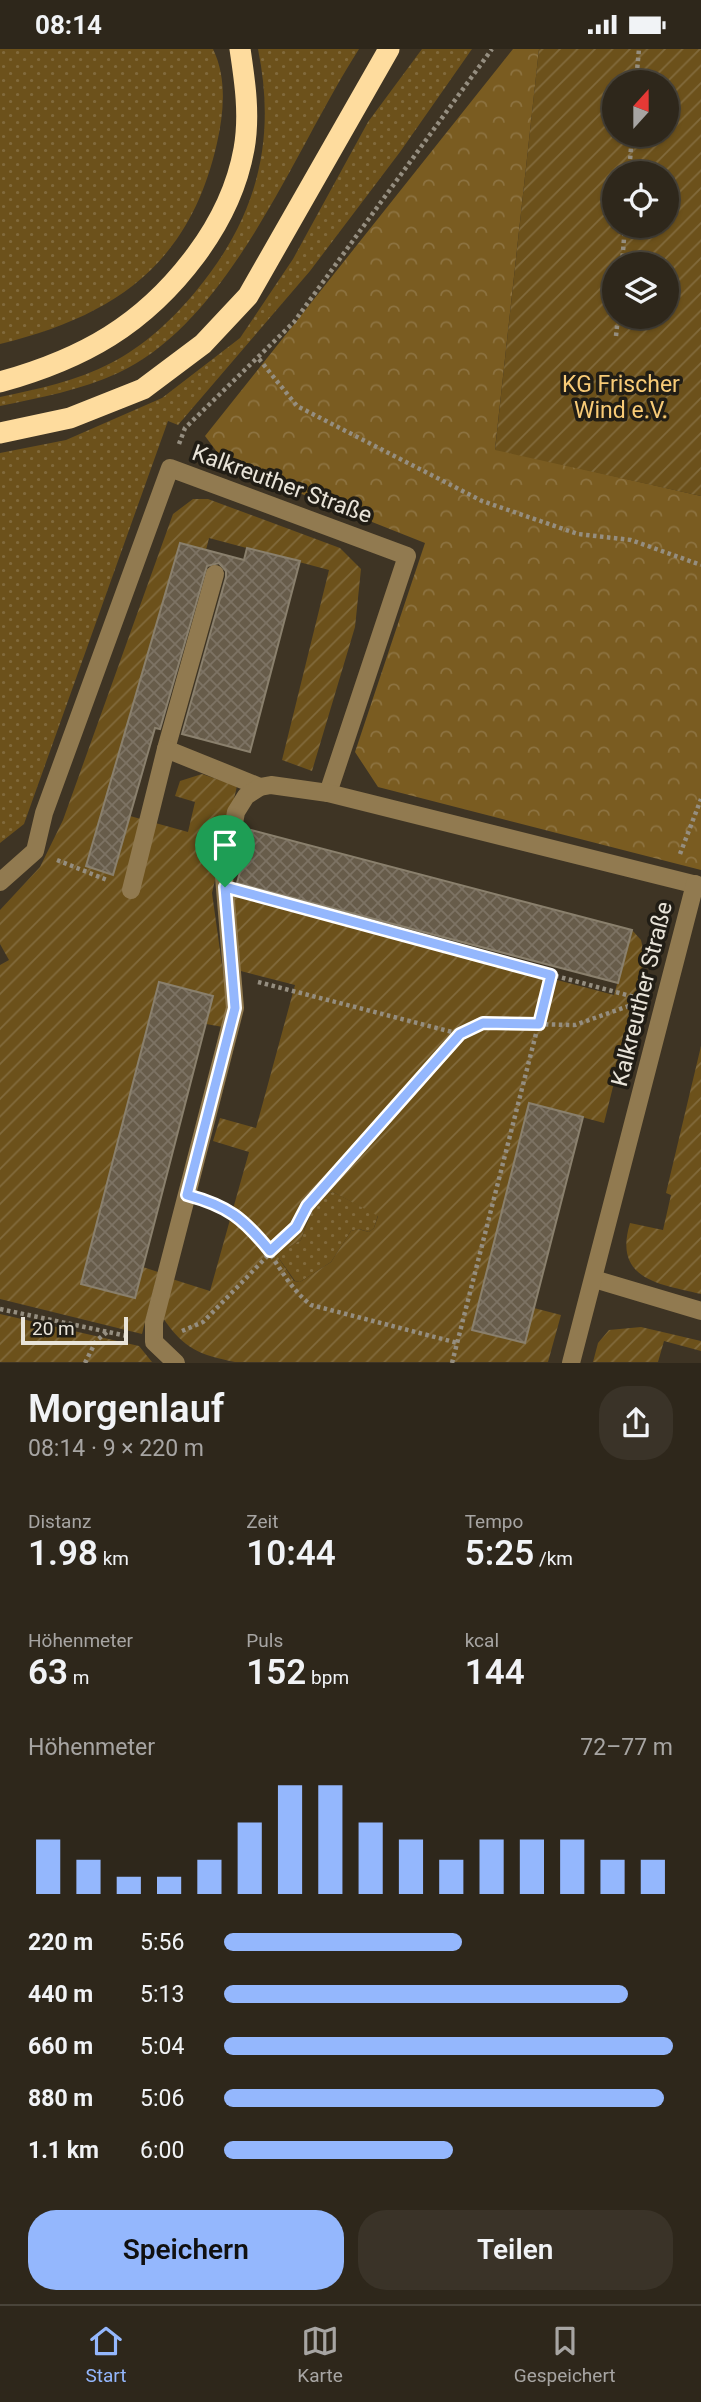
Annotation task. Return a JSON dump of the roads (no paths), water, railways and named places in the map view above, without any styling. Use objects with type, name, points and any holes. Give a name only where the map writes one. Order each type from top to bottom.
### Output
[{"type":"highway","points":[[0,382],[41,370],[89,349],[136,320],[173,286],[210,235],[229,201],[244,149],[247,92],[240,49]]},
{"type":"highway","points":[[0,433],[70,418],[143,389],[203,344],[248,296],[389,49]]},
{"type":"street","name":"Kalkreuther Straße","points":[[35,851],[44,813],[170,468],[407,556],[328,793]]},
{"type":"street","points":[[131,890],[166,749],[215,574]]},
{"type":"street","name":"Kalkreuther Straße","points":[[166,749],[260,787],[271,785],[328,793],[698,885],[571,1363]]},
{"type":"street","points":[[176,1363],[154,1342],[154,1322],[235,1008],[225,887],[236,812],[246,796],[260,787]]},
{"type":"street","points":[[0,870],[35,851]]},
{"type":"street","points":[[0,882],[35,851]]},
{"type":"street","points":[[594,1279],[701,1311]]},
{"type":"park label","name":"KG Frischer Wind e.V.","points":[[621,397]]}]
